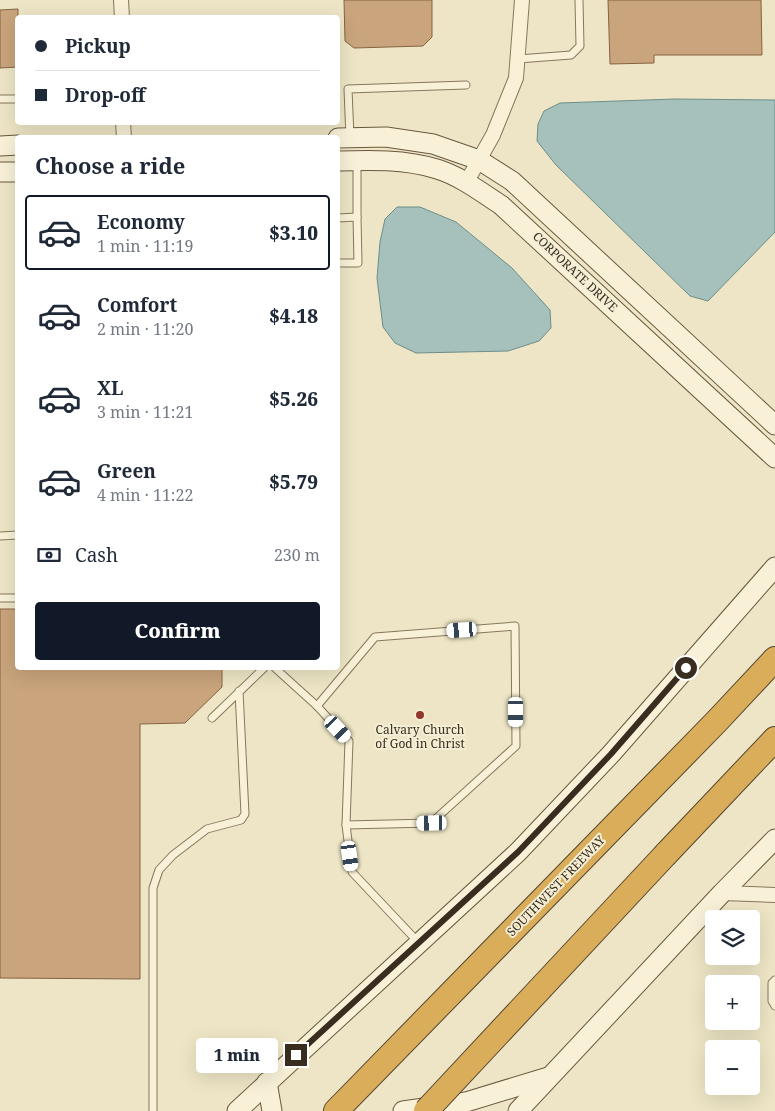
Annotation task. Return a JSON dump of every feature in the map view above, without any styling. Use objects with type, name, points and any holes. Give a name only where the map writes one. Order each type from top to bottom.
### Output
[{"type":"highway","name":"SOUTHWEST FREEWAY","points":[[336,1111],[775,659]]},
{"type":"highway","points":[[426,1111],[775,739]]},
{"type":"main road","name":"CORPORATE DRIVE","points":[[344,138],[386,137],[433,144],[479,160],[512,181],[775,425]]},
{"type":"main road","points":[[0,146],[15,146]]},
{"type":"main road","name":"CORPORATE DRIVE","points":[[340,161],[400,162],[438,169],[466,183],[501,205],[775,458]]},
{"type":"main road","points":[[0,172],[15,172]]},
{"type":"main road","points":[[237,1111],[518,852],[605,761],[775,568]]},
{"type":"main road","points":[[518,1111],[722,893],[775,840]]},
{"type":"main road","points":[[403,1111],[466,1102],[549,1076]]},
{"type":"main road","points":[[267,1082],[272,1111]]},
{"type":"street","points":[[122,0],[122,15]]},
{"type":"street","points":[[466,183],[493,135],[516,78],[522,0]]},
{"type":"street","points":[[722,893],[775,895]]},
{"type":"lane","points":[[518,59],[571,55],[580,46],[579,0]]},
{"type":"lane","points":[[344,138],[348,89],[466,85]]},
{"type":"lane","points":[[0,99],[15,98]]},
{"type":"lane","points":[[340,263],[358,263],[357,160]]},
{"type":"lane","points":[[340,218],[357,217]]},
{"type":"lane","points":[[0,536],[15,535]]},
{"type":"lane","points":[[0,598],[15,598]]},
{"type":"lane","points":[[317,706],[375,638],[515,626],[516,746],[432,823],[346,825]]},
{"type":"lane","points":[[212,718],[262,670]]},
{"type":"lane","points":[[277,670],[317,706],[349,741],[346,825],[352,872],[419,943]]},
{"type":"lane","points":[[153,1111],[154,888],[158,870],[173,855],[207,829],[241,820],[245,814],[239,691]]},
{"type":"lane","points":[[775,980],[772,983],[772,1001],[775,1006]]},
{"type":"water","points":[[675,99],[775,100],[775,232],[708,301],[690,296],[556,165],[537,141],[538,124],[544,111],[560,103]]},
{"type":"water","points":[[397,207],[420,207],[456,222],[512,268],[550,310],[551,328],[539,341],[508,351],[416,353],[395,343],[383,327],[377,278],[380,242],[385,219]]},
{"type":"building","points":[[344,0],[432,0],[432,37],[423,46],[354,48],[345,41]]},
{"type":"building","points":[[608,0],[761,0],[762,55],[654,55],[654,63],[610,64]]},
{"type":"building","points":[[18,9],[18,15],[15,15],[15,67],[0,68],[0,10]]},
{"type":"building","points":[[0,609],[15,609],[15,670],[222,670],[222,687],[185,723],[140,724],[140,979],[0,978]]},
{"type":"place","name":"Calvary Church of God in Christ","points":[[420,715]]},
{"type":"route","points":[[296,1055],[518,852],[611,754],[686,668]]}]
